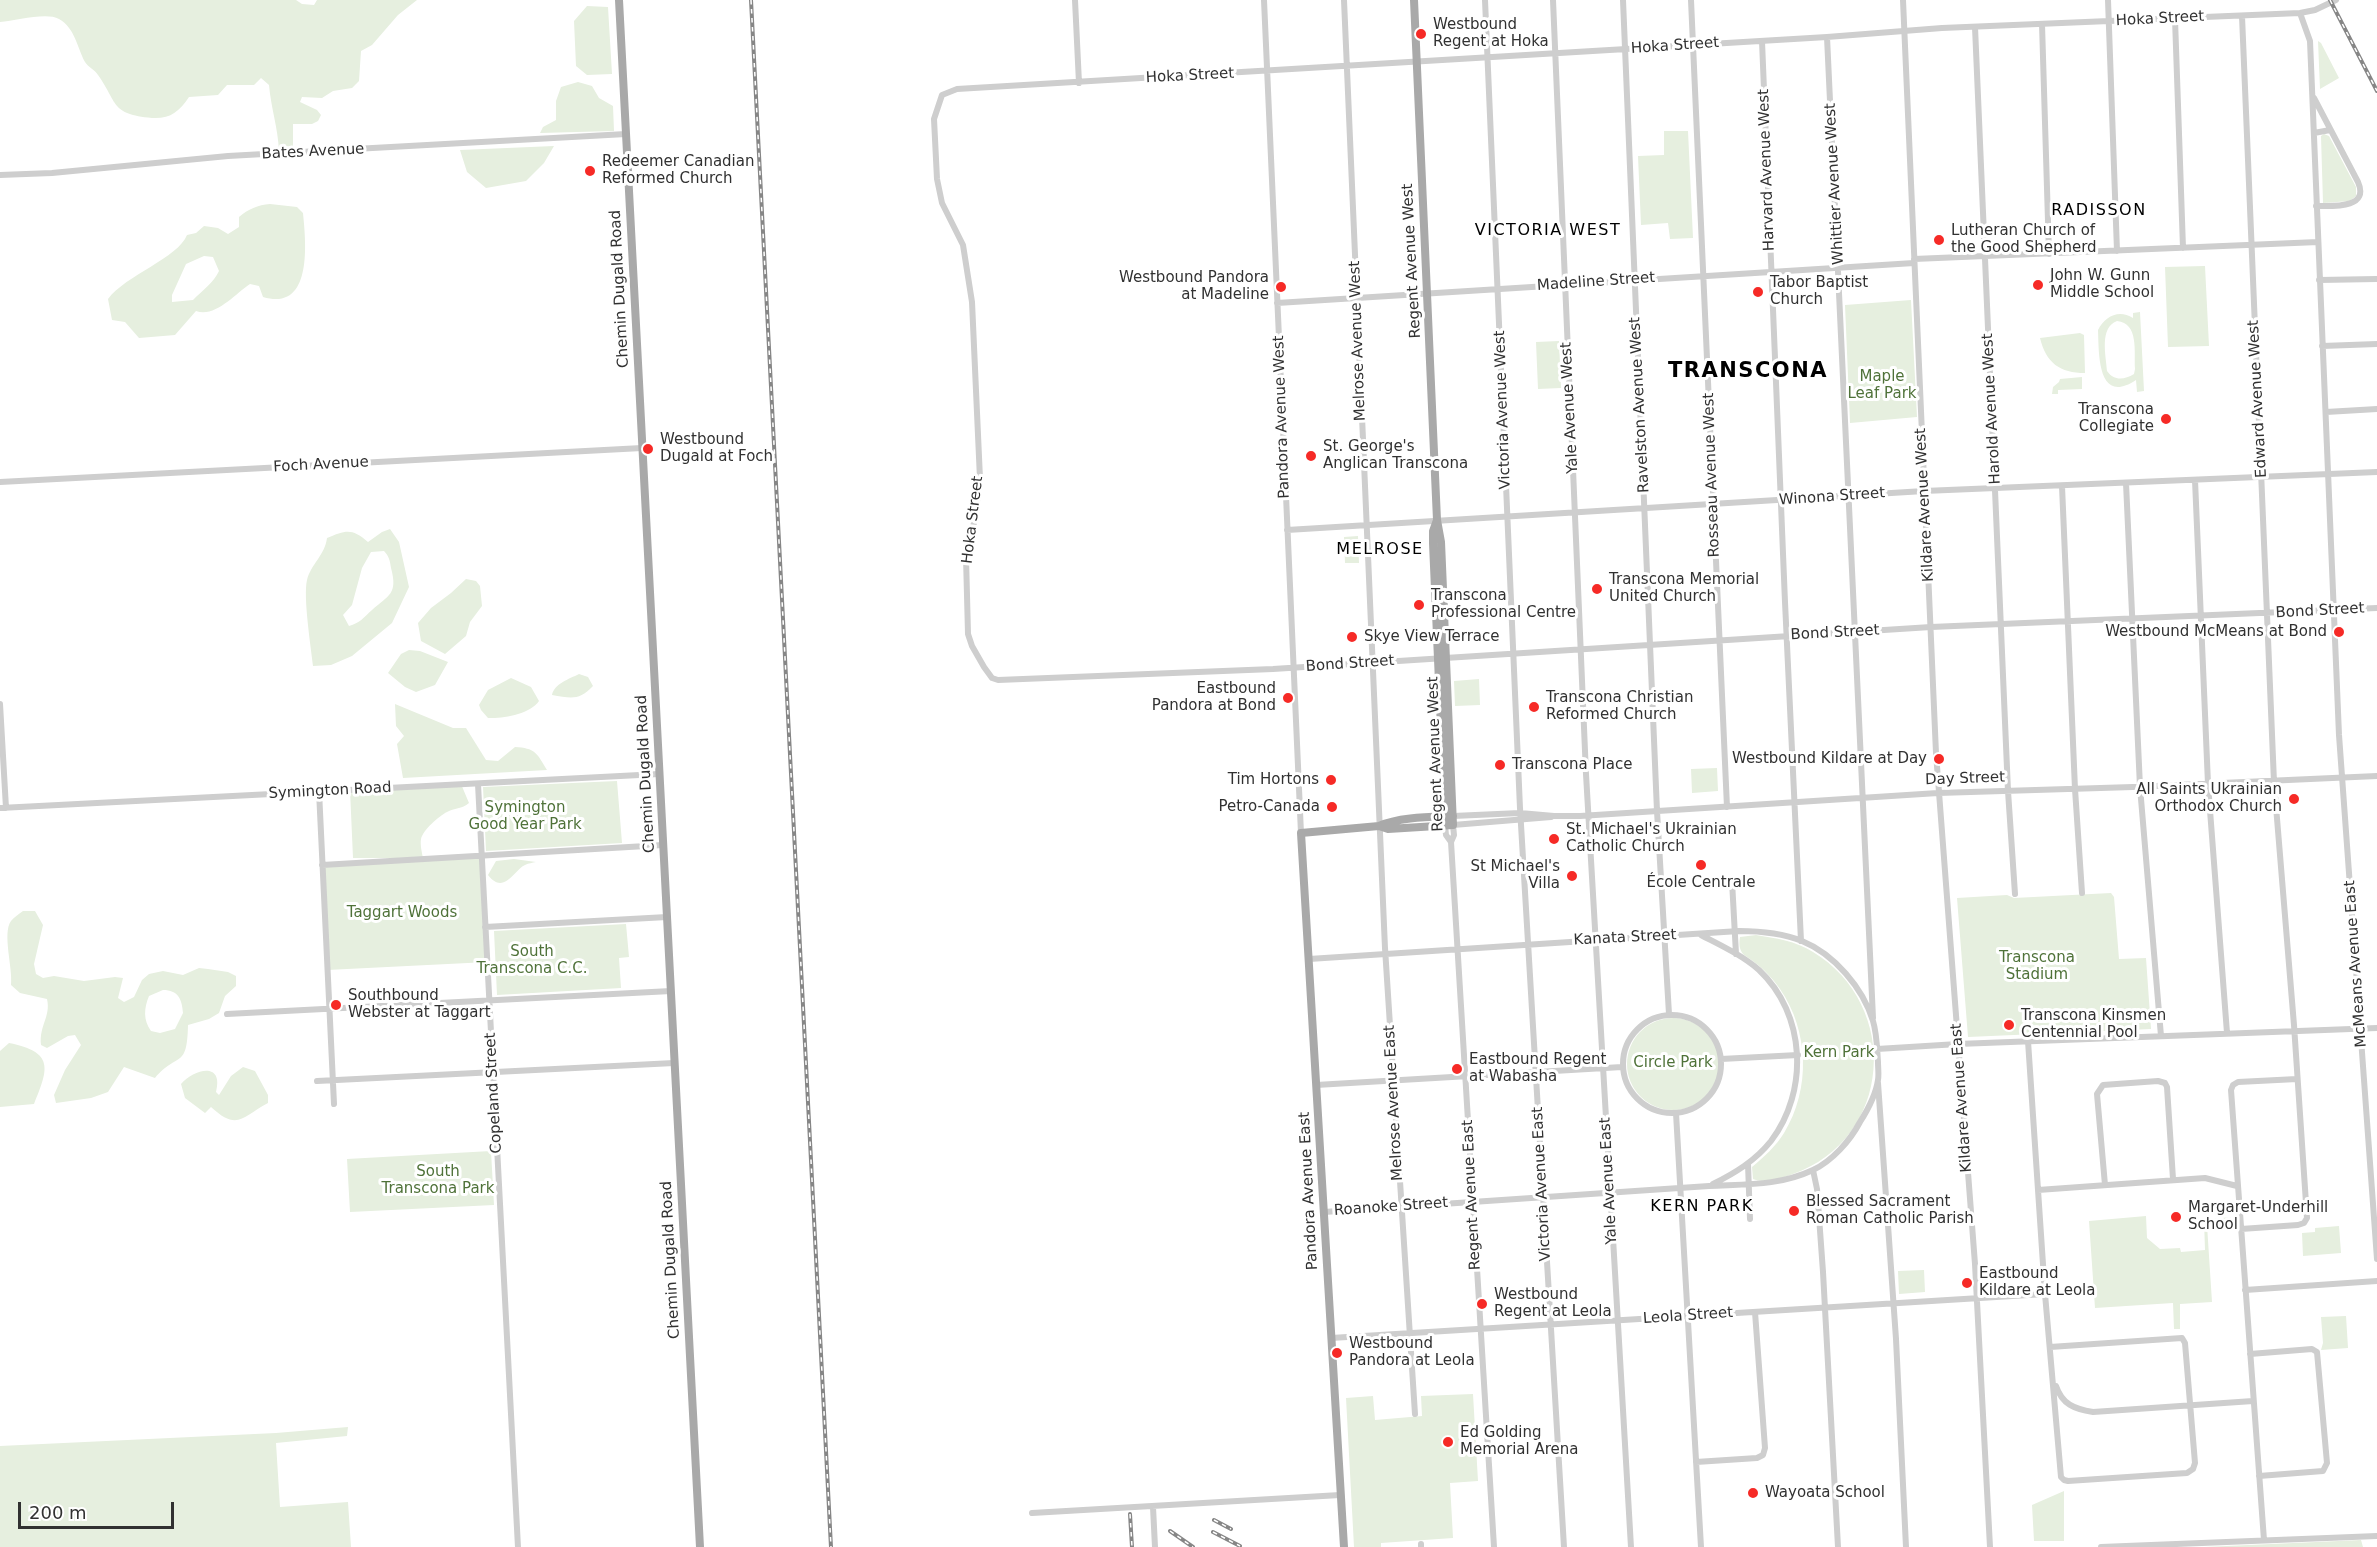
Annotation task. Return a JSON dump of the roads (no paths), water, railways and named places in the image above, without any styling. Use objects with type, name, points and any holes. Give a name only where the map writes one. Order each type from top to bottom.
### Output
[{"type":"main road","name":"Chemin Dugald Road","points":[[619,0],[700,1547]]},
{"type":"main road","name":"Regent Avenue West","points":[[1414,0],[1437,520],[1433,531],[1433,543],[1442,658],[1449,821]]},
{"type":"main road","name":"Day Street","points":[[1301,833],[1379,826],[1388,829],[1449,821]]},
{"type":"main road","name":"Pandora Avenue East","points":[[1301,833],[1344,1547]]},
{"type":"street","points":[[1075,0],[1079,83]]},
{"type":"street","name":"Pandora Avenue West","points":[[1264,0],[1301,833]]},
{"type":"street","name":"Melrose Avenue West","points":[[1344,0],[1379,826]]},
{"type":"street","name":"Victoria Avenue West","points":[[1485,0],[1521,816]]},
{"type":"street","name":"Yale Avenue West","points":[[1553,0],[1588,815]]},
{"type":"street","name":"Ravelston Avenue West","points":[[1623,0],[1652,645],[1657,811],[1669,1014]]},
{"type":"street","name":"Rosseau Avenue West","points":[[1691,0],[1727,807]]},
{"type":"street","name":"Kildare Avenue West","points":[[1903,0],[1938,793]]},
{"type":"street","points":[[2108,0],[2117,251]]},
{"type":"street","name":"Hoka Street","points":[[1293,667],[998,680],[992,678],[972,646],[968,634],[966,556],[976,514],[980,479],[972,302],[963,245],[939,195],[936,179],[934,119],[942,95],[957,89],[1267,72],[1904,31],[2300,13],[2315,10],[2336,0]]},
{"type":"street","name":"McMeans Avenue East","points":[[2300,13],[2310,41],[2342,778],[2377,1259]]},
{"type":"street","name":"Edward Avenue West","points":[[2241,1229],[2304,1223],[2307,1218],[2274,782],[2242,16]]},
{"type":"street","points":[[2175,19],[2183,248]]},
{"type":"street","points":[[2042,24],[2049,254]]},
{"type":"street","name":"Harold Avenue West","points":[[1975,27],[2008,791],[2015,894]]},
{"type":"street","name":"Whittier Avenue West","points":[[1827,37],[1873,1021]]},
{"type":"street","name":"Harvard Avenue West","points":[[1762,41],[1801,941]]},
{"type":"street","points":[[2312,95],[2358,182],[2361,193],[2352,204],[2316,206]]},
{"type":"street","points":[[2314,133],[2330,130]]},
{"type":"street","name":"Bates Avenue","points":[[0,175],[228,156],[626,134]]},
{"type":"street","name":"Madeline Street","points":[[1277,303],[1914,261],[2318,242]]},
{"type":"street","points":[[2319,280],[2377,279]]},
{"type":"street","points":[[2322,346],[2377,344]]},
{"type":"street","points":[[2326,412],[2377,409]]},
{"type":"street","name":"Foch Avenue","points":[[0,482],[642,448]]},
{"type":"street","name":"Winona Street","points":[[1287,530],[1924,491],[2377,472]]},
{"type":"street","points":[[2195,480],[2208,784],[2227,1033]]},
{"type":"street","points":[[2126,483],[2140,787],[2161,1036]]},
{"type":"street","points":[[2062,486],[2075,789],[2082,893]]},
{"type":"street","name":"Bond Street","points":[[1293,667],[1931,627],[2377,608]]},
{"type":"street","points":[[0,704],[3,808]]},
{"type":"street","name":"Symington Road","points":[[3,808],[659,774]]},
{"type":"street","name":"Day Street","points":[[1449,821],[1521,816],[1588,815],[1938,793],[2274,782],[2377,776]]},
{"type":"street","name":"Copeland Street","points":[[478,784],[518,1547]]},
{"type":"street","points":[[319,791],[334,1104]]},
{"type":"street","name":"Kildare Avenue East","points":[[1938,793],[1977,1299],[1990,1547]]},
{"type":"street","name":"Yale Avenue East","points":[[1588,815],[1631,1547]]},
{"type":"street","name":"Victoria Avenue East","points":[[1521,816],[1564,1547]]},
{"type":"street","name":"Regent Avenue West","points":[[1449,821],[1446,835],[1451,842]]},
{"type":"street","name":"Melrose Avenue East","points":[[1379,826],[1400,1207],[1415,1414]]},
{"type":"street","name":"Regent Avenue East","points":[[1451,842],[1494,1547]]},
{"type":"street","points":[[322,865],[663,845]]},
{"type":"street","points":[[1731,881],[1736,954]]},
{"type":"street","points":[[485,927],[667,917]]},
{"type":"street","name":"Kanata Street","points":[[1309,959],[1758,931],[1801,941],[1835,963],[1853,983],[1873,1021],[1877,1049]]},
{"type":"street","points":[[1700,934],[1736,954],[1761,972],[1784,1004],[1794,1031],[1798,1055],[1797,1079],[1793,1097],[1786,1115],[1770,1142],[1748,1164],[1710,1186]]},
{"type":"street","points":[[227,1014],[671,991]]},
{"type":"street","points":[[1669,1014],[1686,1016],[1702,1025],[1714,1038],[1721,1059],[1720,1076],[1711,1094],[1695,1107],[1676,1113],[1659,1112],[1640,1101],[1626,1084],[1622,1067],[1625,1047],[1635,1031],[1650,1019],[1669,1014]]},
{"type":"street","points":[[1877,1049],[2377,1028]]},
{"type":"street","points":[[2028,1041],[2045,1294],[2060,1473],[2064,1480],[2188,1472],[2193,1469],[2185,1342],[2182,1338],[2050,1347]]},
{"type":"street","name":"Roanoke Street","points":[[1324,1212],[1776,1183],[1813,1170],[1833,1156],[1854,1133],[1878,1081],[1877,1049]]},
{"type":"street","points":[[1721,1059],[1798,1055]]},
{"type":"street","points":[[317,1081],[674,1063]]},
{"type":"street","points":[[1316,1085],[1622,1067]]},
{"type":"street","points":[[2264,1540],[2231,1090],[2238,1082],[2297,1079]]},
{"type":"street","points":[[1878,1081],[1906,1547]]},
{"type":"street","points":[[2105,1185],[2097,1094],[2100,1087],[2108,1085],[2158,1081],[2165,1083],[2173,1179]]},
{"type":"street","points":[[1676,1113],[1701,1547]]},
{"type":"street","points":[[1748,1164],[1750,1219]]},
{"type":"street","points":[[1813,1170],[1817,1189],[1825,1308],[1838,1547]]},
{"type":"street","points":[[2038,1190],[2205,1178],[2238,1186]]},
{"type":"street","points":[[2245,1290],[2377,1281]]},
{"type":"street","name":"Leola Street","points":[[1331,1338],[2045,1294]]},
{"type":"street","points":[[1696,1462],[1757,1458],[1763,1455],[1765,1448],[1755,1311]]},
{"type":"street","points":[[2250,1354],[2312,1349],[2317,1352],[2327,1463],[2323,1471],[2259,1476]]},
{"type":"street","points":[[2053,1379],[2058,1394],[2066,1404],[2093,1412],[2253,1401]]},
{"type":"street","points":[[1032,1513],[1340,1495]]},
{"type":"street","points":[[1152,1507],[1155,1547]]},
{"type":"street","points":[[2101,1547],[2377,1536]]},
{"type":"railway","points":[[751,0],[831,1547]]},
{"type":"railway","points":[[2330,0],[2377,91]]},
{"type":"railway","points":[[1130,1514],[1132,1547]]},
{"type":"railway","points":[[1214,1520],[1231,1529]]},
{"type":"railway","points":[[1170,1531],[1193,1547]]},
{"type":"railway","points":[[1213,1532],[1240,1546]]},
{"type":"place","name":"Westbound Regent at Hoka","points":[[1421,34]]},
{"type":"place","name":"Redeemer Canadian Reformed Church","points":[[590,171]]},
{"type":"place","name":"Lutheran Church of the Good Shepherd","points":[[1939,240]]},
{"type":"place","name":"John W. Gunn Middle School","points":[[2038,285]]},
{"type":"place","name":"Westbound Pandora at Madeline","points":[[1281,287]]},
{"type":"place","name":"Tabor Baptist Church","points":[[1758,292]]},
{"type":"place","name":"Transcona Collegiate","points":[[2166,419]]},
{"type":"place","name":"Westbound Dugald at Foch","points":[[648,449]]},
{"type":"place","name":"St. George's Anglican Transcona","points":[[1311,456]]},
{"type":"place","name":"Transcona Memorial United Church","points":[[1597,589]]},
{"type":"place","name":"Transcona Professional Centre","points":[[1419,605]]},
{"type":"place","name":"Westbound McMeans at Bond","points":[[2339,632]]},
{"type":"place","name":"Skye View Terrace","points":[[1352,637]]},
{"type":"place","name":"Eastbound Pandora at Bond","points":[[1288,698]]},
{"type":"place","name":"Transcona Christian Reformed Church","points":[[1534,707]]},
{"type":"place","name":"Westbound Kildare at Day","points":[[1939,759]]},
{"type":"place","name":"Transcona Place","points":[[1500,765]]},
{"type":"place","name":"Tim Hortons","points":[[1331,780]]},
{"type":"place","name":"All Saints Ukrainian Orthodox Church","points":[[2294,799]]},
{"type":"place","name":"Petro-Canada","points":[[1332,807]]},
{"type":"place","name":"St. Michael's Ukrainian Catholic Church","points":[[1554,839]]},
{"type":"place","name":"École Centrale","points":[[1701,865]]},
{"type":"place","name":"St Michael's Villa","points":[[1572,876]]},
{"type":"place","name":"Southbound Webster at Taggart","points":[[336,1005]]},
{"type":"place","name":"Transcona Kinsmen Centennial Pool","points":[[2009,1025]]},
{"type":"place","name":"Eastbound Regent at Wabasha","points":[[1457,1069]]},
{"type":"place","name":"Blessed Sacrament Roman Catholic Parish","points":[[1794,1211]]},
{"type":"place","name":"Margaret-Underhill School","points":[[2176,1217]]},
{"type":"place","name":"Eastbound Kildare at Leola","points":[[1967,1283]]},
{"type":"place","name":"Westbound Regent at Leola","points":[[1482,1304]]},
{"type":"place","name":"Westbound Pandora at Leola","points":[[1337,1353]]},
{"type":"place","name":"Ed Golding Memorial Arena","points":[[1448,1442]]},
{"type":"place","name":"Wayoata School","points":[[1753,1493]]},
{"type":"district","name":"RADISSON","points":[[2099,211]]},
{"type":"district","name":"VICTORIA WEST","points":[[1548,231]]},
{"type":"district","name":"TRANSCONA","points":[[1748,372]]},
{"type":"district","name":"MELROSE","points":[[1380,550]]},
{"type":"district","name":"KERN PARK","points":[[1702,1207]]},
{"type":"park label","name":"Maple Leaf Park","points":[[1882,386]]},
{"type":"park label","name":"Symington Good Year Park","points":[[525,816]]},
{"type":"park label","name":"Taggart Woods","points":[[402,913]]},
{"type":"park label","name":"South Transcona C.C.","points":[[532,960]]},
{"type":"park label","name":"Transcona Stadium","points":[[2037,966]]},
{"type":"park label","name":"Kern Park","points":[[1839,1053]]},
{"type":"park label","name":"Circle Park","points":[[1673,1063]]},
{"type":"park label","name":"South Transcona Park","points":[[438,1180]]}]
